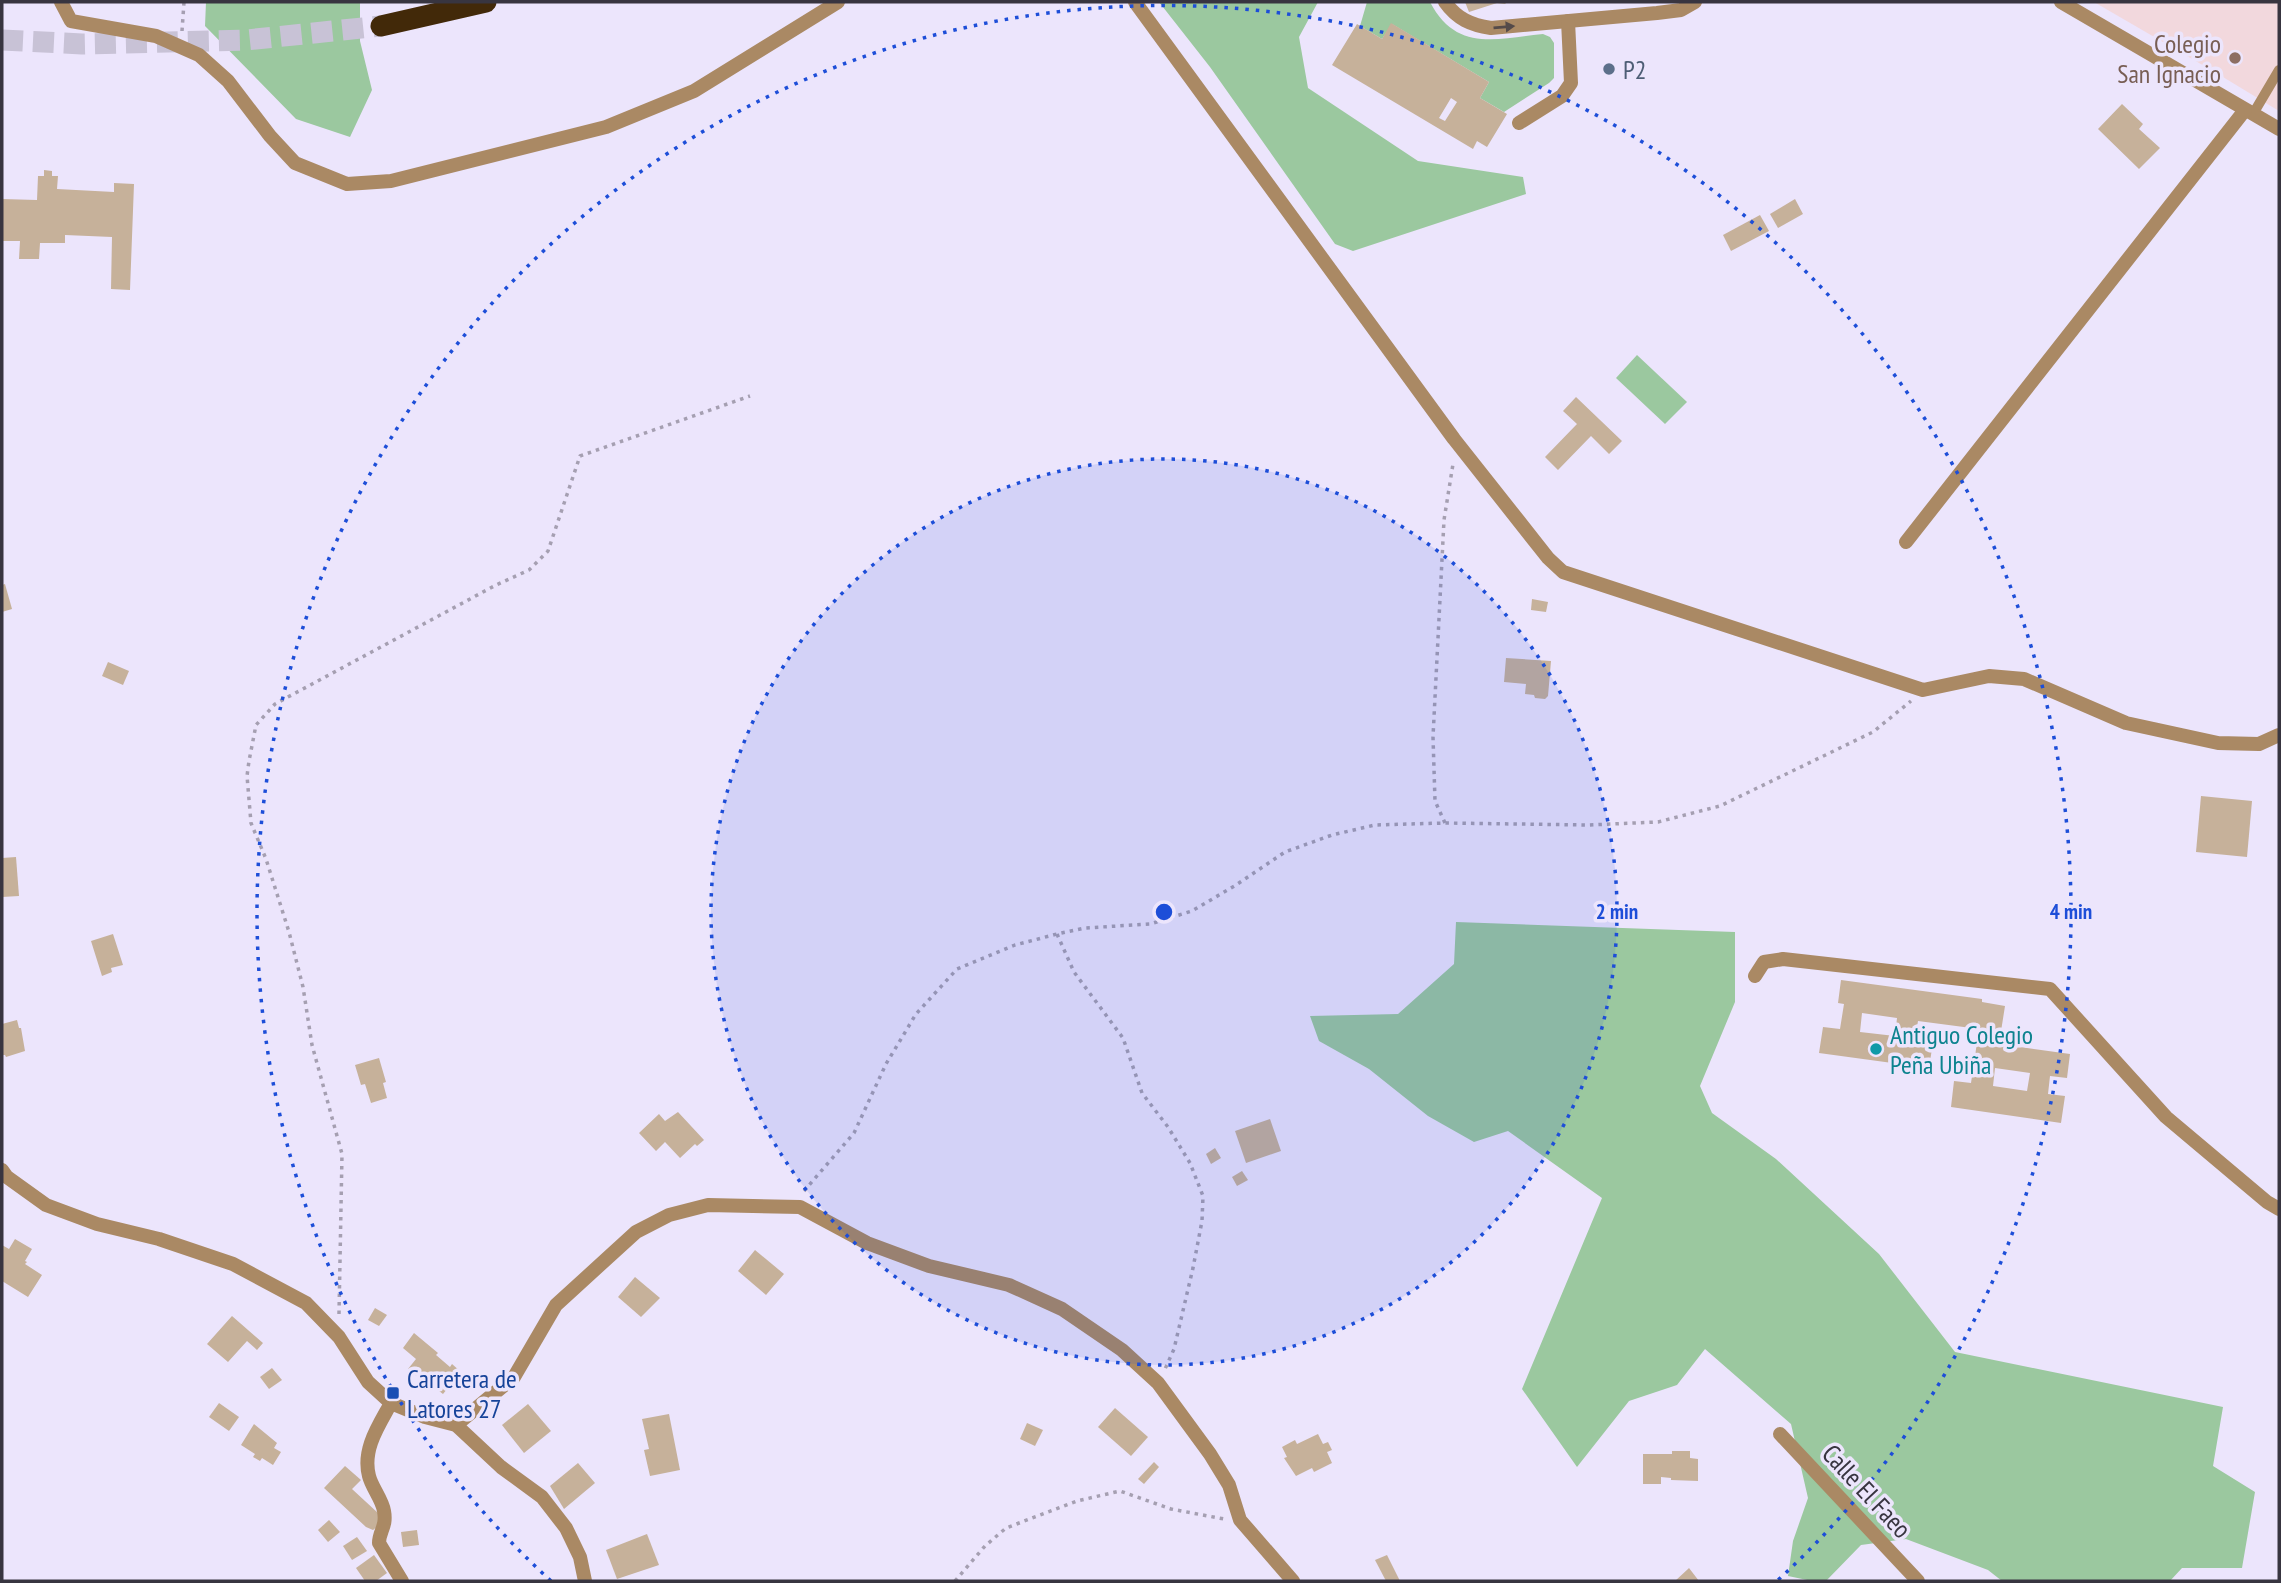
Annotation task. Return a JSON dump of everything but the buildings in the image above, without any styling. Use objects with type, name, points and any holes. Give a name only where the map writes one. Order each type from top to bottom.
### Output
[{"type":"highway","points":[[381,26],[486,2]]},
{"type":"street","points":[[61,2],[71,20],[156,36],[199,55],[228,81],[270,136],[295,163],[347,184],[391,181],[606,127],[694,91],[838,2]]},
{"type":"street","points":[[1135,2],[1454,439],[1548,558],[1563,572],[1923,690],[1989,676],[2024,679],[2126,723],[2218,743],[2259,744],[2279,735]]},
{"type":"street","points":[[1445,2],[1452,11],[1471,25],[1491,28],[1681,10],[1695,2]]},
{"type":"street","points":[[2061,2],[2279,128]]},
{"type":"street","points":[[1519,122],[1562,96],[1572,83],[1568,21]]},
{"type":"street","points":[[1906,542],[2249,112]]},
{"type":"street","points":[[1755,976],[1764,962],[1783,959],[2050,989],[2166,1118],[2279,1209]]},
{"type":"street","points":[[2,1170],[7,1177],[46,1205],[97,1224],[159,1239],[233,1264],[306,1303],[339,1338],[368,1382],[391,1403],[425,1418],[456,1425],[501,1466],[542,1497],[566,1528],[580,1557],[585,1581]]},
{"type":"street","points":[[456,1425],[514,1377],[556,1305],[636,1232],[670,1215],[708,1205],[800,1207],[867,1243],[929,1266],[1009,1285],[1062,1308],[1122,1350],[1158,1383],[1210,1454],[1229,1485],[1240,1520],[1293,1581]]},
{"type":"street","points":[[391,1403],[371,1440],[368,1468],[369,1477],[384,1510],[385,1527],[379,1537],[379,1543],[402,1581]]},
{"type":"street","name":"Calle El Faeo","points":[[1780,1434],[1918,1581]]},
{"type":"lane","points":[[2249,112],[2279,70]]},
{"type":"path","points":[[183,48],[184,2]]},
{"type":"path","points":[[339,1338],[342,1154],[312,1045],[303,986],[289,932],[266,859],[251,823],[247,776],[256,725],[275,704],[496,585],[529,570],[548,551],[580,456],[750,396]]},
{"type":"path","points":[[1445,822],[1435,802],[1433,737],[1444,520],[1454,439]]},
{"type":"path","points":[[800,1207],[804,1189],[854,1133],[886,1064],[916,1014],[957,969],[1015,945],[1057,934],[1085,928],[1150,924],[1192,911],[1285,852],[1332,835],[1375,825],[1445,822],[1588,825],[1658,822],[1720,806],[1873,732],[1923,690]]},
{"type":"path","points":[[1057,934],[1074,972],[1123,1038],[1142,1093],[1168,1127],[1190,1163],[1203,1196],[1202,1221],[1174,1349],[1158,1383]]},
{"type":"path","points":[[955,1581],[985,1546],[1006,1528],[1077,1501],[1120,1491],[1171,1509],[1207,1517],[1240,1520]]},
{"type":"shaded area","name":"Colegio San Ignacio","points":[[2094,2],[2279,2],[2279,111],[2218,74]]},
{"type":"green space","points":[[206,2],[360,2],[360,41],[372,90],[350,137],[296,119],[205,26]]},
{"type":"green space","points":[[1159,2],[1318,2],[1299,37],[1308,88],[1418,161],[1523,177],[1526,194],[1353,251],[1335,244],[1210,67]]},
{"type":"green space","points":[[1367,2],[1430,2],[1440,18],[1452,29],[1479,39],[1543,34],[1550,37],[1554,43],[1554,78],[1504,112],[1480,98],[1489,82],[1392,24],[1382,39],[1360,26]]},
{"type":"green space","points":[[1637,355],[1687,402],[1665,424],[1616,378]]},
{"type":"green space","points":[[1456,922],[1735,932],[1735,1002],[1700,1086],[1712,1113],[1776,1159],[1879,1254],[1955,1352],[2223,1407],[2213,1466],[2255,1492],[2242,1568],[2182,1568],[2170,1581],[2002,1581],[1988,1570],[1906,1539],[1861,1545],[1826,1581],[1788,1576],[1793,1541],[1808,1498],[1791,1424],[1705,1349],[1677,1385],[1629,1401],[1577,1467],[1522,1389],[1602,1198],[1508,1131],[1474,1142],[1428,1116],[1369,1069],[1319,1041],[1310,1016],[1398,1014],[1454,964]]},
{"type":"tunnel","points":[[2,40],[82,44],[246,40],[381,26]]},
{"type":"place","name":"Colegio San Ignacio","points":[[2235,58]]},
{"type":"place","name":"P2","points":[[1609,69]]},
{"type":"place","name":"Antiguo Colegio Peña Ubiña","points":[[1876,1049]]},
{"type":"place","name":"Carretera de Latores 27","points":[[393,1393]]}]
